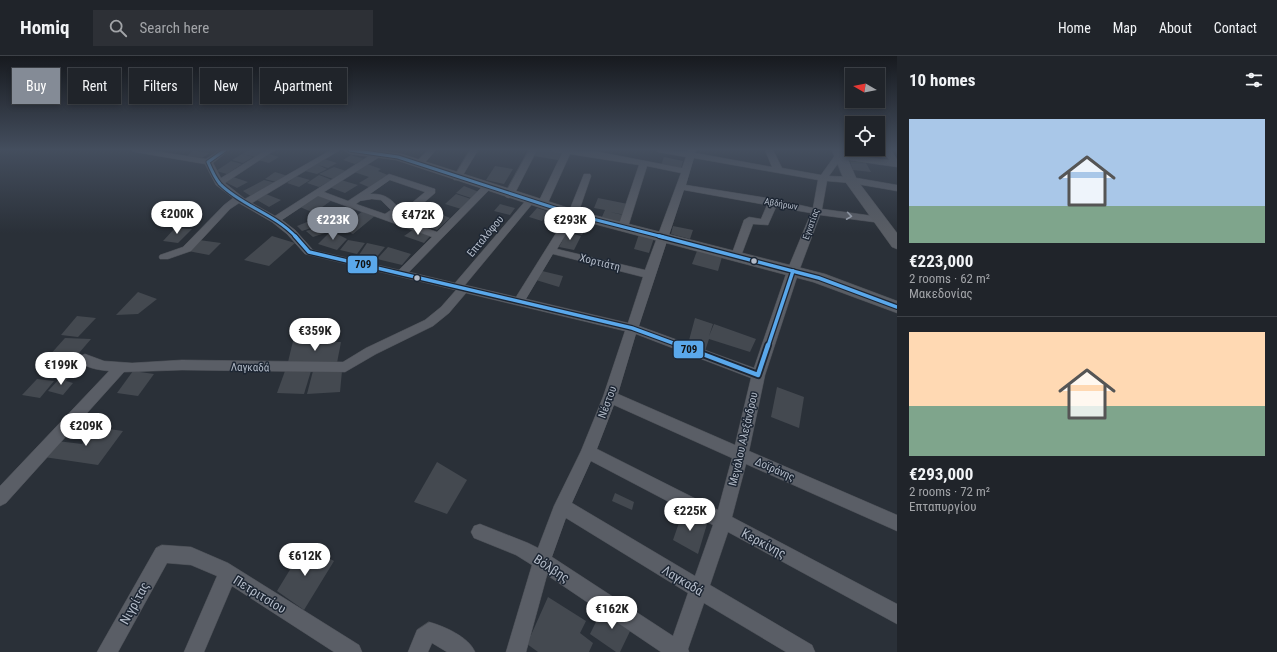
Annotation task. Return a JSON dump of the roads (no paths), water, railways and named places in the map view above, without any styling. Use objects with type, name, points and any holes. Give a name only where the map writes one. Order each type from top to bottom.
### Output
[{"type":"street","points":[[216,178],[219,183],[242,201],[275,220],[291,232],[309,252],[632,328],[758,375]]},
{"type":"street","points":[[219,183],[227,178]]},
{"type":"street","points":[[164,257],[187,249],[227,207],[242,201],[285,178]]},
{"type":"street","points":[[275,220],[341,178]]},
{"type":"street","points":[[349,204],[388,178]]},
{"type":"street","points":[[391,178],[432,191],[397,220]]},
{"type":"street","points":[[457,178],[573,214],[819,278],[897,307]]},
{"type":"street","points":[[509,195],[518,178]]},
{"type":"street","name":"Επταλόφου","points":[[461,287],[536,203],[551,178]]},
{"type":"street","points":[[519,301],[573,214],[586,178]]},
{"type":"street","points":[[623,227],[639,178]]},
{"type":"street","name":"Νέστου","points":[[516,652],[542,561],[562,506],[588,452],[610,397],[649,274],[684,178]]},
{"type":"street","points":[[823,178],[851,180],[897,188]]},
{"type":"street","name":"Εγνατίας","points":[[793,271],[817,210],[823,178]]},
{"type":"street","points":[[851,180],[897,244]]},
{"type":"street","points":[[402,273],[487,187]]},
{"type":"street","name":"Αβδήρων","points":[[681,187],[881,220]]},
{"type":"street","points":[[391,205],[401,204],[423,189]]},
{"type":"street","points":[[317,192],[438,236]]},
{"type":"street","points":[[357,198],[381,196],[396,211],[387,217]]},
{"type":"street","points":[[736,256],[749,220],[764,223],[773,202]]},
{"type":"street","name":"Χορτιάτη","points":[[550,250],[649,274]]},
{"type":"street","name":"Μεγάλου Αλεξάνδρου","points":[[678,652],[723,521],[742,454],[758,375],[793,271]]},
{"type":"street","name":"Λαγκαδά","points":[[85,359],[98,366],[121,367],[159,368],[182,365],[345,367],[371,351],[429,323],[445,310],[461,287]]},
{"type":"street","points":[[0,498],[121,367]]},
{"type":"street","name":"Δοϊράνης","points":[[610,397],[897,522]]},
{"type":"street","name":"Κερκίνης","points":[[588,452],[723,521],[897,614]]},
{"type":"street","name":"Λαγκαδά","points":[[562,506],[805,652]]},
{"type":"street","name":"Βόλβης","points":[[480,532],[522,549],[542,561],[678,652]]},
{"type":"street","name":"Πετριτσίου","points":[[162,554],[191,556],[228,573],[352,652]]},
{"type":"street","name":"Νιγρίτας","points":[[107,652],[162,554]]},
{"type":"street","points":[[194,652],[228,573]]},
{"type":"street","points":[[418,652],[424,637],[429,632],[436,634],[465,652]]}]
